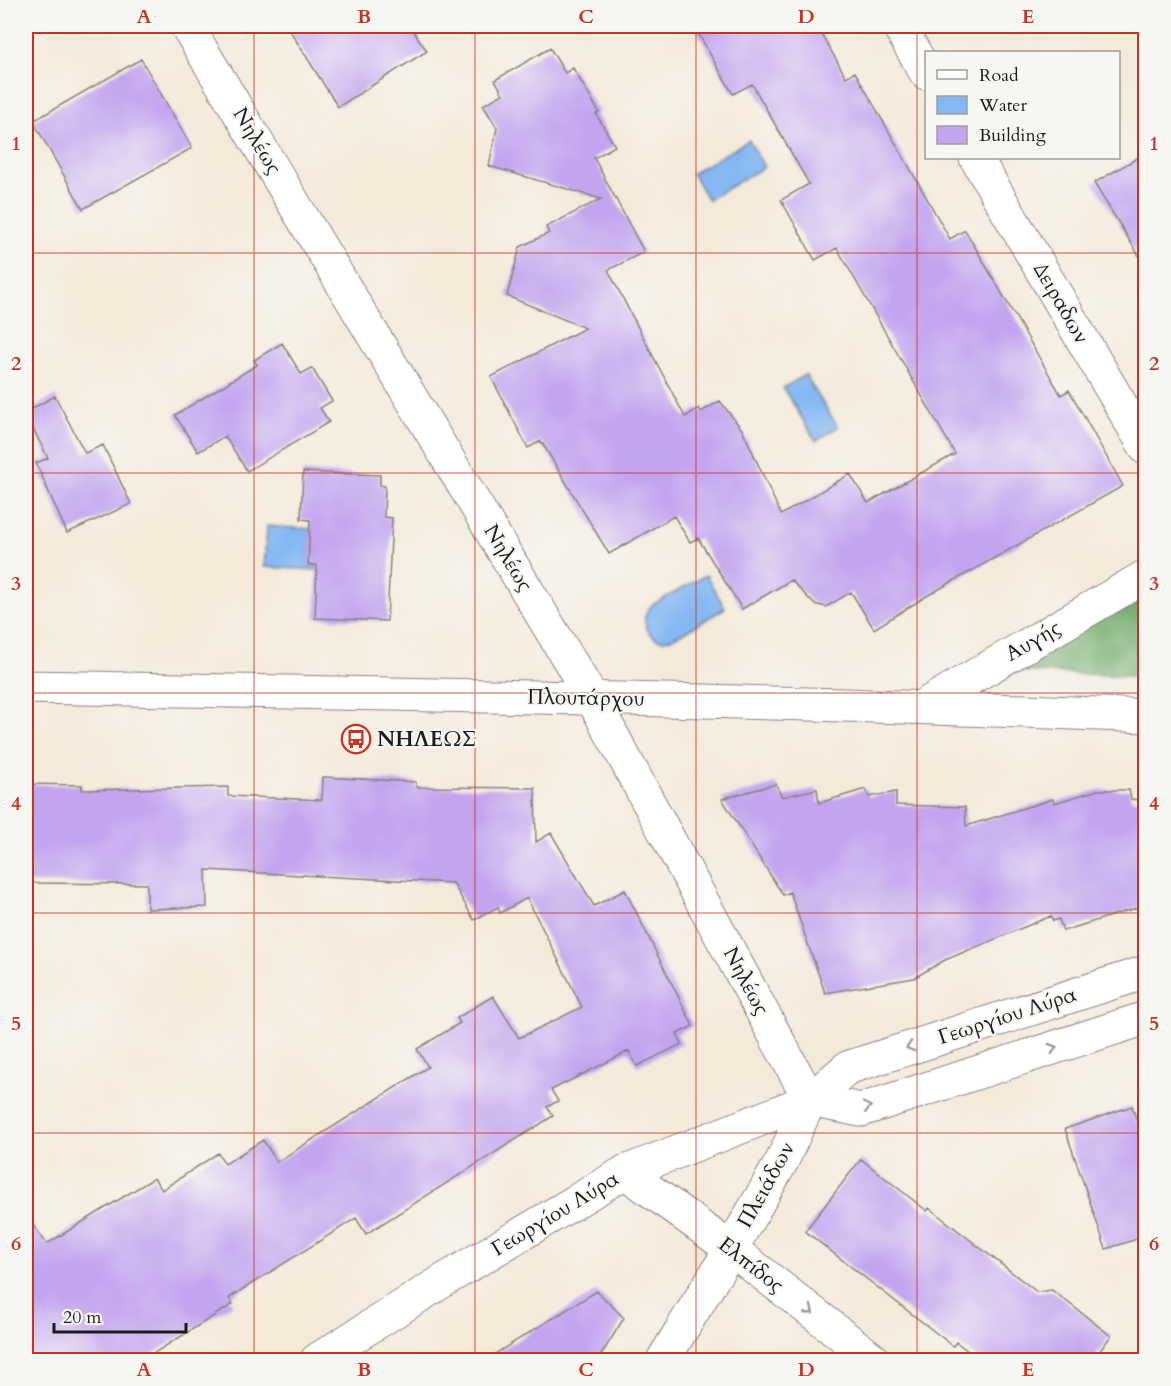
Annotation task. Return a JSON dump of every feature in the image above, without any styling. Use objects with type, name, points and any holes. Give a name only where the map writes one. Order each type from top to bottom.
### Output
[{"type":"street","name":"Νηλέως","points":[[187,26],[592,698],[810,1100]]},
{"type":"street","points":[[899,26],[925,70]]},
{"type":"street","name":"Δειραδων","points":[[977,159],[1146,448]]},
{"type":"street","name":"Αυγής","points":[[921,707],[1146,576]]},
{"type":"street","name":"Πλουτάρχου","points":[[26,687],[592,698],[1146,716]]},
{"type":"street","name":"Γεωργίου Λύρα","points":[[317,1360],[446,1279],[625,1172],[810,1100],[847,1068],[1146,972]]},
{"type":"street","points":[[810,1100],[861,1110],[1146,1018]]},
{"type":"street","name":"Πλειάδων","points":[[663,1360],[782,1161],[810,1100]]},
{"type":"street","name":"Ελπίδος","points":[[625,1172],[731,1249],[874,1360]]},
{"type":"green space","points":[[1145,585],[1145,677],[1013,671]]},
{"type":"water","points":[[749,140],[764,167],[708,200],[692,173]]},
{"type":"water","points":[[805,375],[838,427],[816,441],[783,388]]},
{"type":"water","points":[[267,526],[310,529],[309,565],[317,565],[316,570],[264,567]]},
{"type":"water","points":[[706,575],[725,608],[668,639],[660,640],[652,636],[645,620],[650,607]]},
{"type":"building","points":[[287,26],[410,26],[427,51],[338,107]]},
{"type":"building","points":[[694,26],[817,26],[846,77],[855,72],[950,239],[965,230],[1061,395],[1069,390],[1123,486],[925,597],[874,629],[851,592],[826,607],[814,604],[791,580],[742,609],[698,538],[690,542],[674,516],[609,554],[541,441],[528,448],[491,377],[585,328],[507,296],[520,247],[549,233],[546,227],[601,199],[489,166],[497,128],[483,105],[503,94],[495,80],[550,48],[565,73],[573,68],[599,112],[596,114],[615,146],[594,158],[644,252],[608,270],[685,417],[699,408],[701,412],[720,401],[743,431],[781,515],[850,474],[868,503],[955,454],[837,248],[815,260],[781,200],[809,184],[752,84],[733,94]]},
{"type":"building","points":[[141,59],[192,148],[83,209],[33,121]]},
{"type":"building","points":[[1146,153],[1146,267],[1094,183]]},
{"type":"building","points":[[282,343],[301,374],[312,368],[332,401],[320,408],[329,422],[247,471],[225,436],[198,452],[175,415],[257,365],[254,360]]},
{"type":"building","points":[[55,396],[85,453],[103,445],[131,504],[67,533],[36,463],[48,458],[26,415],[26,412]]},
{"type":"building","points":[[303,472],[380,475],[380,485],[385,486],[384,517],[392,518],[387,621],[315,618],[317,565],[308,565],[310,520],[301,519]]},
{"type":"building","points":[[323,777],[416,782],[416,787],[535,788],[536,842],[551,833],[594,906],[625,890],[693,1026],[677,1034],[682,1044],[637,1066],[629,1051],[551,1090],[558,1101],[547,1107],[553,1116],[366,1234],[356,1218],[229,1298],[233,1304],[143,1360],[26,1360],[26,1216],[47,1244],[154,1178],[162,1190],[218,1153],[225,1164],[263,1140],[277,1162],[428,1067],[417,1049],[460,1023],[457,1018],[493,996],[519,1038],[582,1007],[527,898],[500,913],[498,907],[474,920],[453,883],[206,870],[207,907],[147,909],[147,884],[26,883],[26,784],[82,785],[82,790],[228,787],[228,796],[322,800]]},
{"type":"building","points":[[776,784],[782,797],[817,789],[819,803],[866,789],[869,797],[896,792],[896,805],[965,807],[966,826],[1053,799],[1054,803],[1098,790],[1129,790],[1131,799],[1146,801],[1146,905],[1063,931],[1059,919],[1053,921],[1051,916],[945,960],[914,978],[825,993],[790,892],[783,895],[722,799]]},
{"type":"building","points":[[1132,1106],[1138,1125],[1146,1122],[1146,1236],[1106,1249],[1065,1129]]},
{"type":"building","points":[[861,1159],[927,1211],[929,1208],[1037,1292],[1052,1290],[1111,1336],[1093,1360],[980,1360],[956,1342],[953,1346],[805,1231]]},
{"type":"building","points":[[597,1291],[624,1318],[598,1360],[485,1360]]},
{"type":"place","name":"ΝΗΛΕΩΣ","points":[[356,739]]}]
